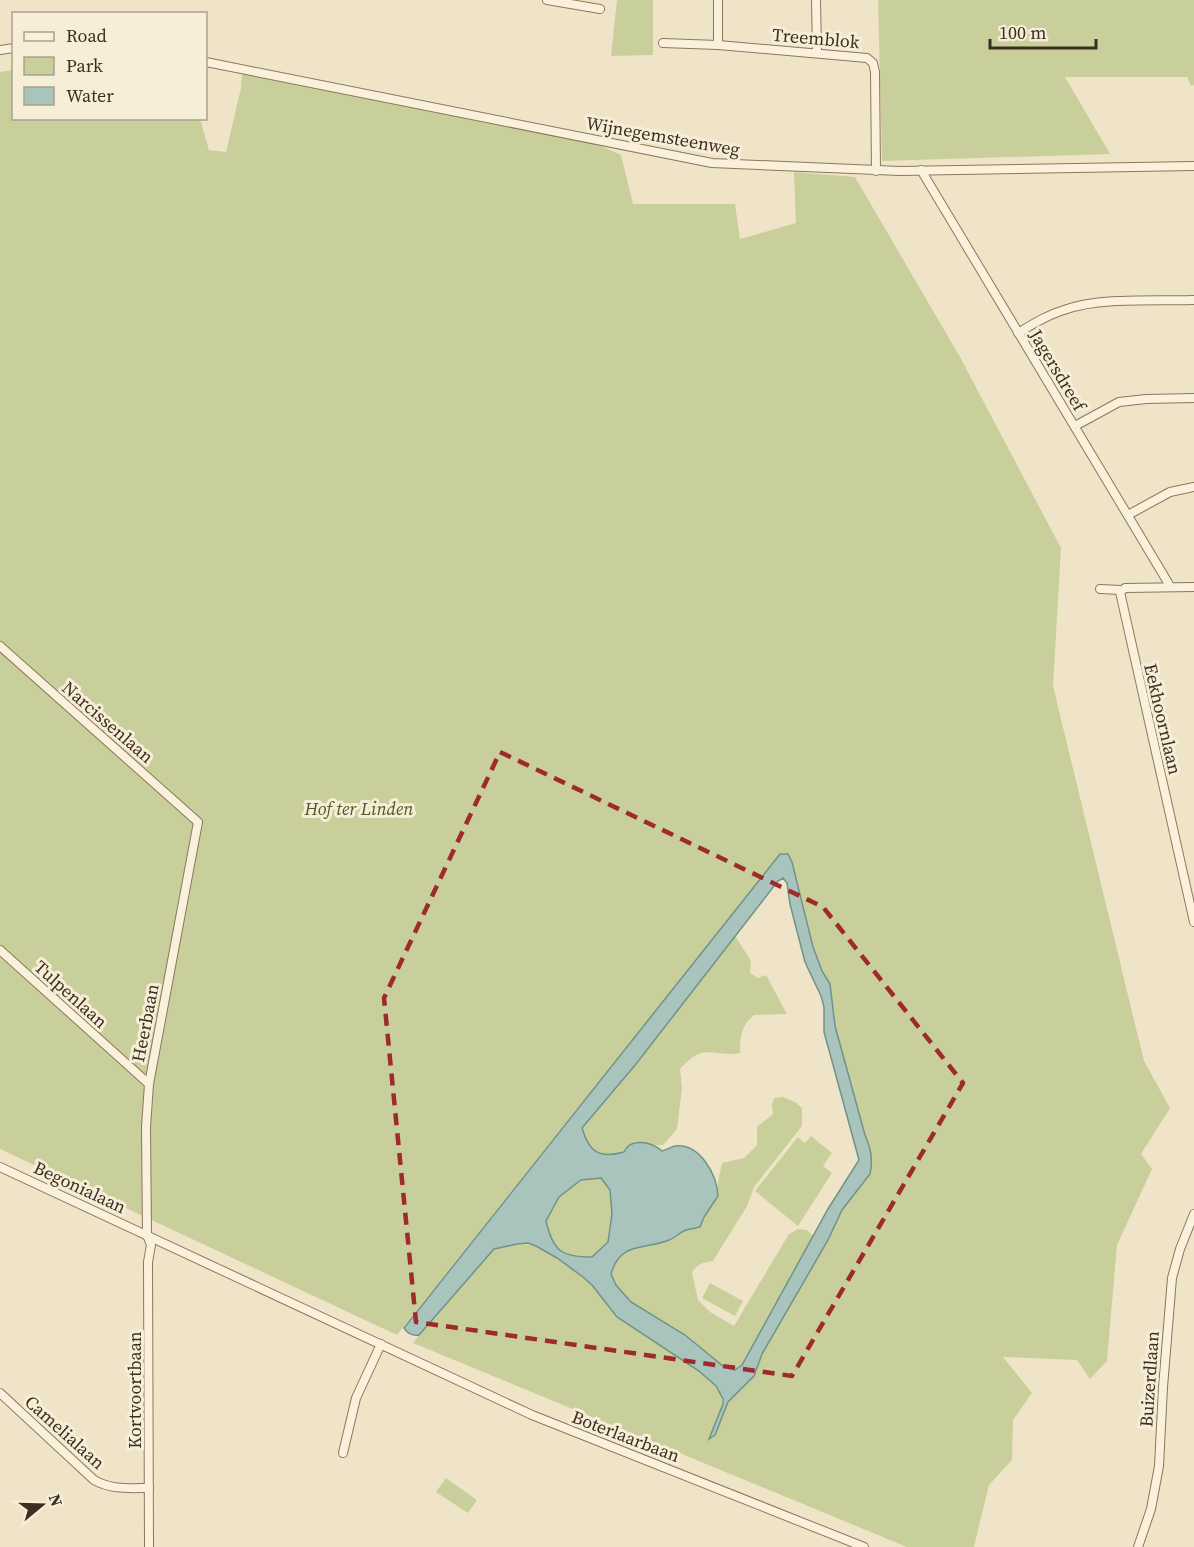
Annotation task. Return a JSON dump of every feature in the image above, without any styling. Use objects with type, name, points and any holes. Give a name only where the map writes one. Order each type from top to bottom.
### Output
[{"type":"street","points":[[547,0],[600,9]]},
{"type":"street","points":[[718,0],[718,45]]},
{"type":"street","points":[[816,0],[817,52]]},
{"type":"street","name":"Treemblok","points":[[663,43],[817,52],[867,58],[873,63],[875,72],[876,171]]},
{"type":"street","name":"Wijnegemsteenweg","points":[[207,62],[693,160],[730,165],[876,171],[1194,166]]},
{"type":"street","name":"Jagersdreef","points":[[921,170],[1170,586]]},
{"type":"street","points":[[1018,333],[1047,316],[1066,309],[1113,303],[1194,300]]},
{"type":"street","points":[[1075,426],[1119,402],[1194,398]]},
{"type":"street","points":[[1128,515],[1170,492],[1194,487]]},
{"type":"street","points":[[1100,588],[1120,591],[1125,588],[1194,587]]},
{"type":"street","name":"Eekhoornlaan","points":[[1120,591],[1194,922]]},
{"type":"street","name":"Narcissenlaan","points":[[0,646],[197,820]]},
{"type":"street","name":"Heerbaan","points":[[147,1234],[146,1127],[149,1084],[175,953],[197,820]]},
{"type":"street","name":"Tulpenlaan","points":[[0,950],[149,1084]]},
{"type":"street","name":"Begonialaan","points":[[0,1167],[147,1234]]},
{"type":"street","name":"Buizerdlaan","points":[[1138,1547],[1151,1509],[1159,1466],[1172,1278],[1180,1249],[1194,1214]]},
{"type":"street","name":"Boterlaarbaan","points":[[147,1234],[532,1416],[864,1547]]},
{"type":"street","name":"Kortvoortbaan","points":[[147,1234],[151,1245],[148,1262],[149,1547]]},
{"type":"street","points":[[343,1452],[356,1398],[381,1344]]},
{"type":"street","name":"Camelialaan","points":[[0,1393],[94,1480],[102,1485],[115,1488],[149,1488]]},
{"type":"highlighted area","points":[[500,752],[823,907],[963,1083],[792,1376],[416,1322],[384,998]]},
{"type":"green space","points":[[617,0],[653,0],[653,55],[611,56]]},
{"type":"green space","points":[[878,0],[1194,0],[1194,85],[1191,86],[1187,77],[1065,77],[1110,154],[882,161]]},
{"type":"green space","name":"Hof ter Linden","points":[[12,70],[12,120],[200,120],[209,150],[226,152],[241,88],[242,72],[594,143],[621,155],[633,204],[735,204],[740,239],[796,223],[794,172],[855,177],[960,357],[1061,548],[1053,686],[1144,1061],[1170,1108],[1141,1154],[1152,1169],[1117,1245],[1107,1361],[1090,1379],[1077,1360],[1003,1357],[1032,1393],[1013,1420],[1012,1460],[989,1485],[974,1547],[907,1547],[413,1343],[491,1252],[497,1248],[512,1245],[532,1245],[556,1257],[574,1270],[631,1325],[692,1365],[712,1382],[719,1391],[722,1402],[712,1439],[728,1402],[750,1381],[762,1354],[828,1240],[842,1210],[870,1174],[871,1169],[870,1150],[835,1026],[830,984],[822,971],[813,947],[797,879],[784,853],[780,854],[397,1335],[0,1149],[0,72]]},
{"type":"green space","points":[[734,934],[751,961],[750,973],[758,978],[766,975],[787,1014],[754,1015],[746,1023],[742,1032],[740,1053],[702,1053],[689,1060],[680,1069],[682,1088],[677,1129],[663,1145],[647,1143],[626,1147],[624,1152],[608,1155],[596,1152],[588,1143],[582,1128],[699,983]]},
{"type":"green space","points":[[783,1097],[802,1108],[802,1126],[754,1187],[747,1206],[713,1261],[701,1264],[692,1273],[698,1300],[710,1312],[734,1326],[789,1234],[798,1229],[807,1230],[814,1237],[742,1365],[735,1370],[723,1366],[685,1335],[631,1302],[616,1285],[611,1274],[615,1263],[627,1251],[660,1243],[684,1231],[700,1227],[718,1196],[718,1181],[722,1163],[744,1158],[757,1145],[757,1127],[773,1114],[774,1098]]},
{"type":"green space","points":[[811,1136],[832,1153],[823,1166],[832,1173],[798,1226],[755,1191],[798,1137],[805,1143]]},
{"type":"green space","points":[[601,1178],[610,1190],[612,1214],[608,1242],[592,1257],[566,1254],[556,1246],[545,1221],[559,1197],[581,1180]]},
{"type":"green space","points":[[710,1283],[743,1301],[735,1316],[702,1298]]},
{"type":"green space","points":[[446,1478],[477,1500],[468,1513],[436,1492]]},
{"type":"water","points":[[780,854],[788,854],[813,947],[822,971],[830,984],[835,1026],[870,1150],[871,1169],[870,1174],[842,1210],[828,1240],[762,1354],[754,1376],[728,1402],[715,1435],[709,1439],[723,1404],[723,1399],[716,1386],[699,1371],[617,1317],[583,1277],[557,1258],[528,1243],[494,1249],[419,1335],[410,1334],[404,1328]],"holes":[[[783,878],[787,883],[805,962],[824,1007],[824,1032],[859,1160],[828,1209],[742,1365],[735,1370],[723,1366],[685,1335],[631,1302],[616,1285],[611,1274],[615,1263],[627,1251],[660,1243],[684,1231],[700,1227],[718,1196],[711,1170],[706,1162],[684,1146],[675,1146],[662,1151],[642,1142],[631,1144],[624,1152],[602,1154],[596,1152],[588,1143],[582,1128],[636,1064],[778,881]],[[601,1178],[610,1190],[612,1214],[608,1242],[592,1257],[566,1254],[555,1246],[546,1221],[559,1197],[581,1180]]]}]
